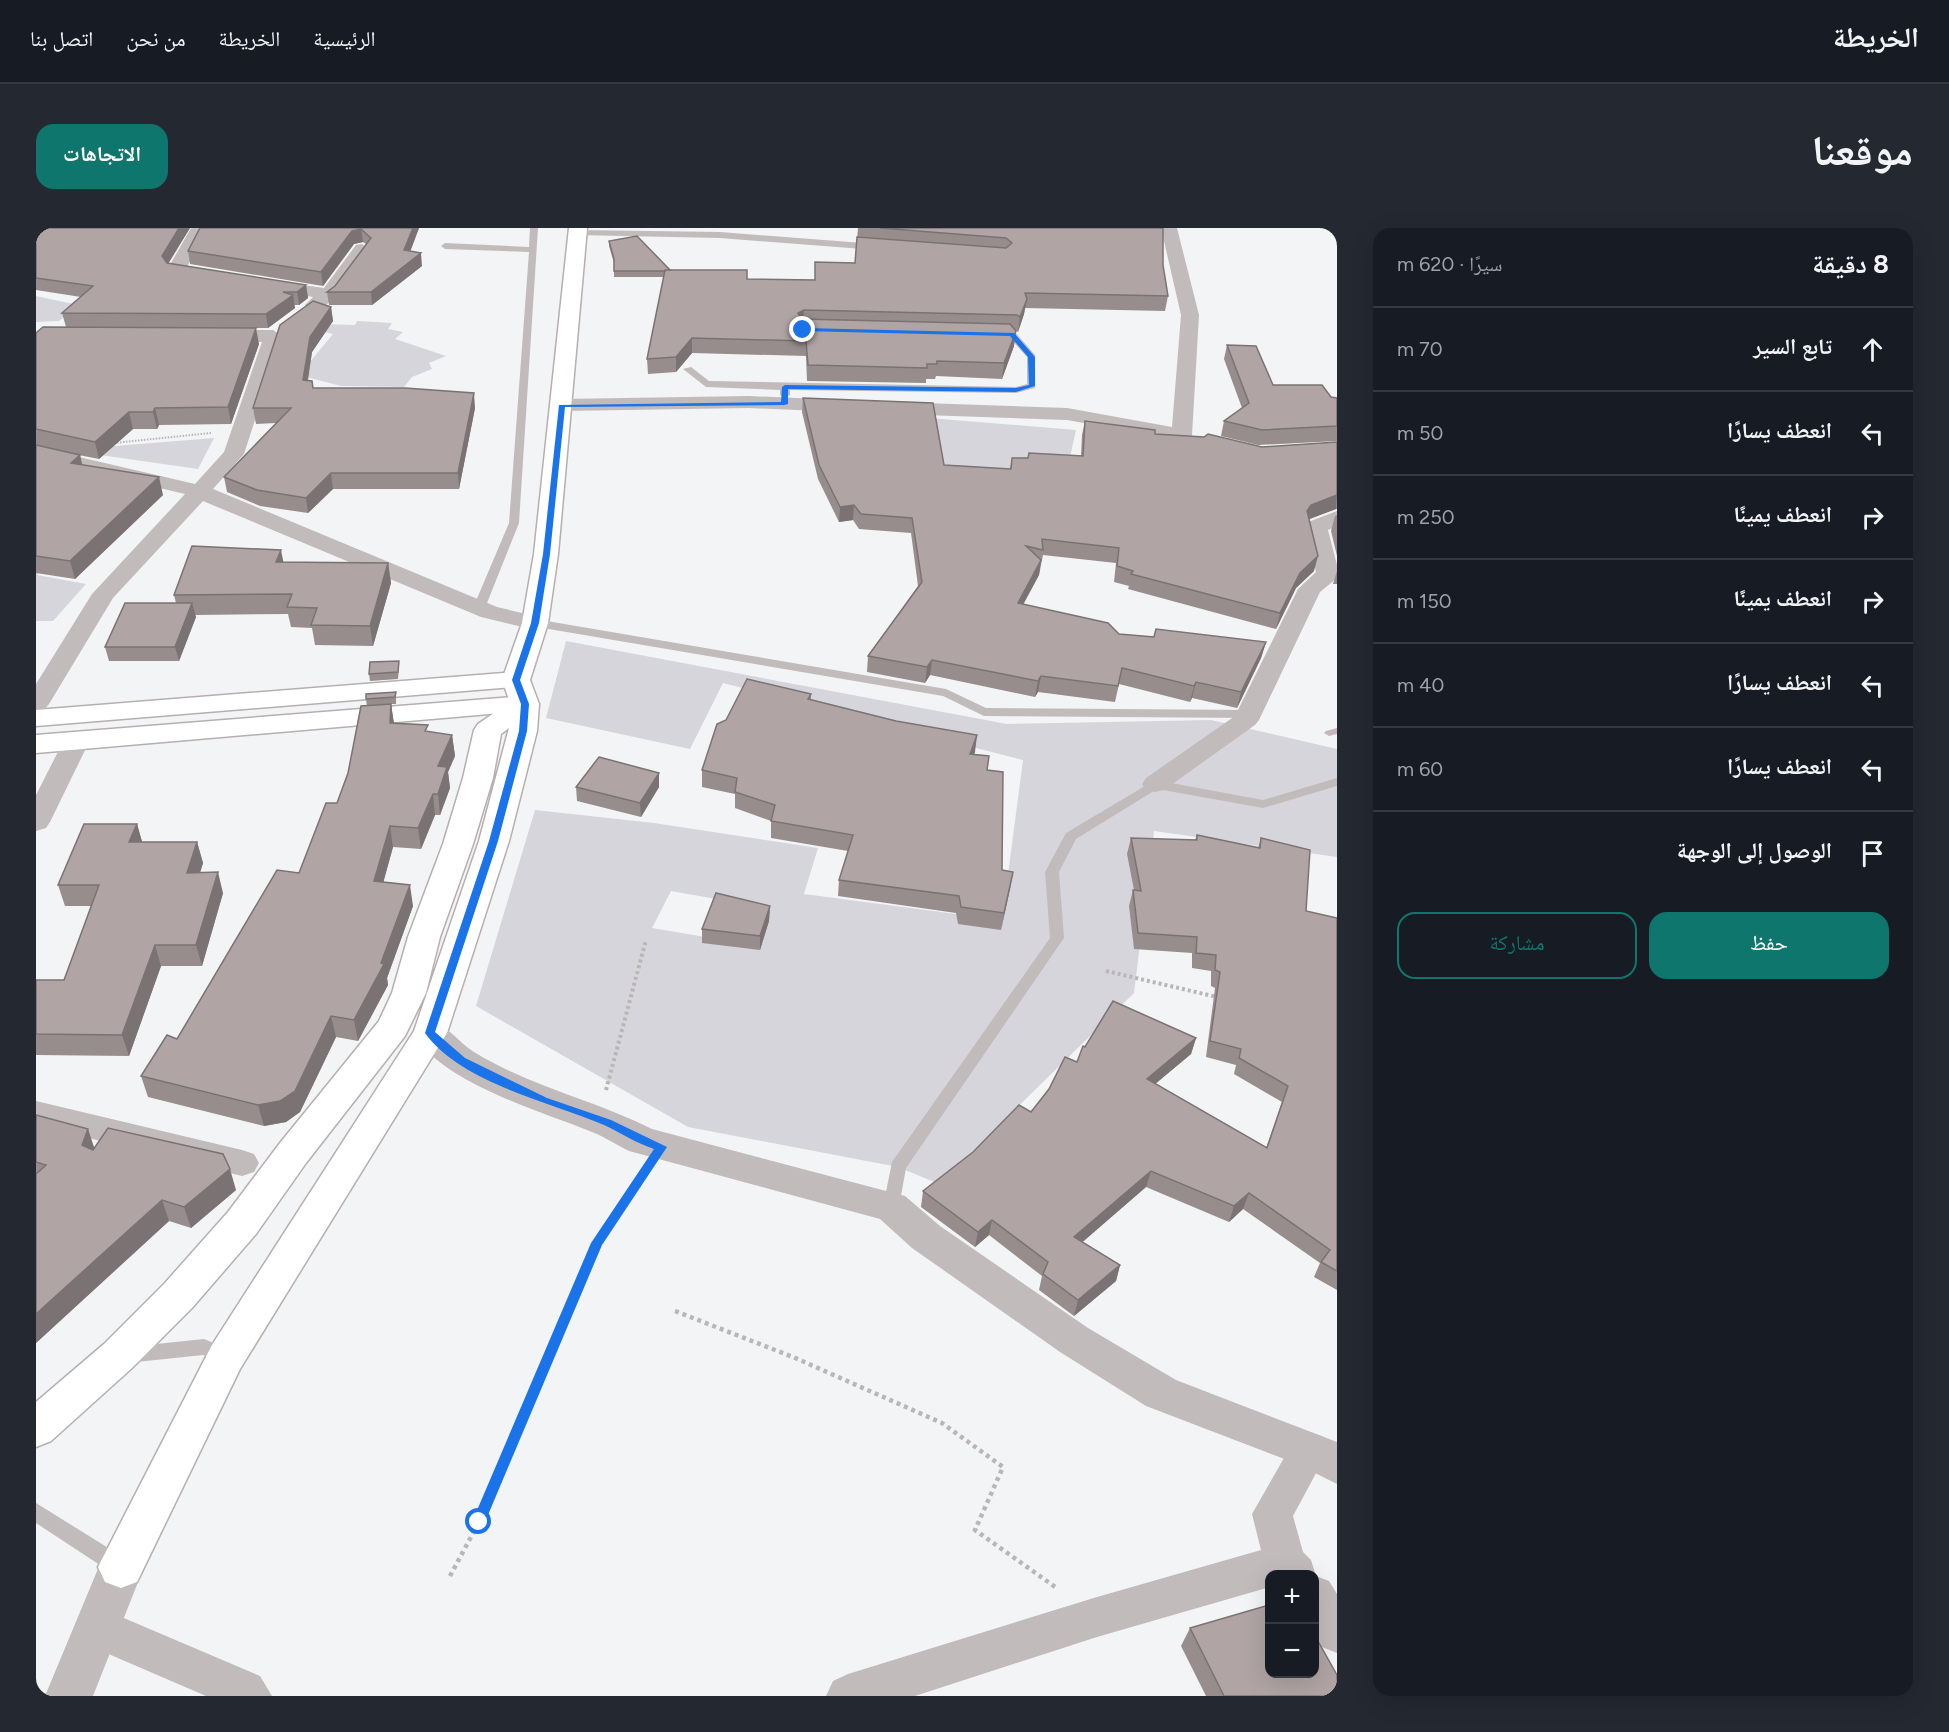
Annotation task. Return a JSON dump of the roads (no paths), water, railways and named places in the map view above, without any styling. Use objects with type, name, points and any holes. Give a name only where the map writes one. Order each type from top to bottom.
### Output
[{"type":"main road","points":[[121,1567],[226,1357],[414,1025],[494,841],[523,731],[521,692],[546,554],[578,231]]},
{"type":"main road","points":[[36,718],[521,692]]},
{"type":"main road","points":[[36,744],[76,742],[521,692]]},
{"type":"main road","points":[[36,1428],[118,1356],[178,1296],[242,1223],[293,1153],[393,1027],[414,1025]]},
{"type":"street","points":[[199,228],[176,270],[231,280]]},
{"type":"street","points":[[1169,228],[1190,315],[1182,435]]},
{"type":"street","points":[[36,704],[104,594],[234,454],[273,336],[329,294],[362,249]]},
{"type":"street","points":[[252,283],[329,294]]},
{"type":"street","points":[[202,336],[273,336]]},
{"type":"street","points":[[562,405],[785,395],[1067,414],[1203,440]]},
{"type":"street","points":[[36,453],[198,491],[479,608],[535,623]]},
{"type":"street","points":[[1155,784],[1246,720],[1310,589],[1328,574],[1316,527],[1337,518]]},
{"type":"street","points":[[36,822],[76,742]]},
{"type":"street","points":[[414,1025],[461,1061],[543,1100],[662,1147],[892,1207],[926,1237],[1074,1340],[1161,1393],[1324,1456],[1272,1514],[1290,1569],[1097,1617],[848,1696]]},
{"type":"street","points":[[36,1113],[242,1163]]},
{"type":"street","points":[[69,1696],[121,1567]]},
{"type":"street","points":[[1319,1603],[1337,1632]]},
{"type":"street","points":[[98,1628],[245,1691],[250,1696]]},
{"type":"lane","points":[[479,608],[514,523],[534,228]]},
{"type":"lane","points":[[578,231],[720,235],[886,248]]},
{"type":"lane","points":[[445,246],[533,250]]},
{"type":"lane","points":[[688,369],[706,384],[785,395],[1016,390],[1032,386],[1032,357],[1012,334],[988,333]]},
{"type":"lane","points":[[535,623],[946,693],[984,712],[1250,714]]},
{"type":"lane","points":[[892,1207],[898,1167],[1057,938],[1052,872],[1071,836],[1155,784],[1263,804],[1337,782]]},
{"type":"lane","points":[[118,1356],[204,1347],[226,1357]]},
{"type":"lane","points":[[36,1512],[121,1567]]},
{"type":"waterway","points":[[1329,733],[1337,731]]}]
